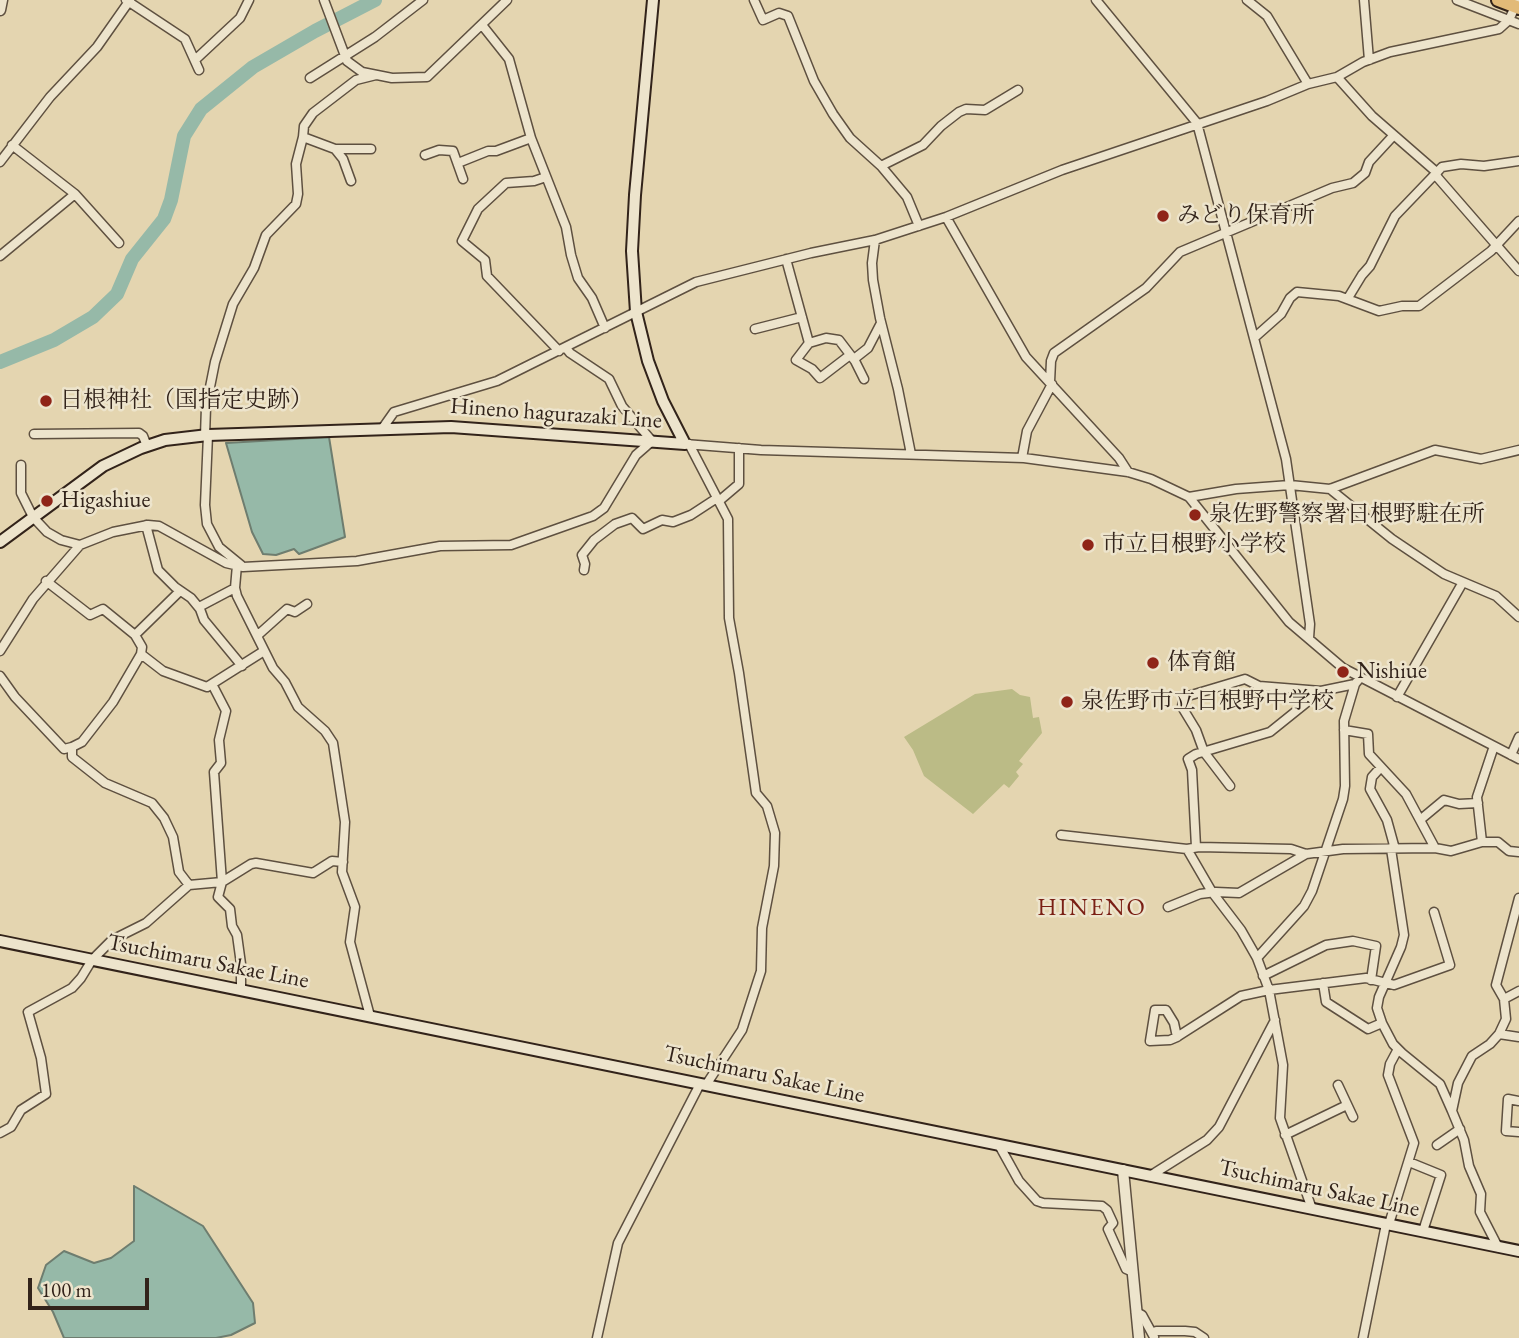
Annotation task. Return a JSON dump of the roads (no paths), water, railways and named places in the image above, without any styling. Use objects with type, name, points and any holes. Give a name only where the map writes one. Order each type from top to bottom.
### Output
[{"type":"highway","points":[[1498,0],[1517,5]]},
{"type":"main road","name":"Hineno hagurazaki Line","points":[[653,0],[635,195],[632,251],[636,312],[663,401],[687,444]]},
{"type":"main road","name":"Hineno hagurazaki Line","points":[[0,542],[103,466],[165,440],[206,436],[451,427],[687,444]]},
{"type":"main road","name":"Tsuchimaru Sakae Line","points":[[0,941],[1519,1251]]},
{"type":"street","points":[[0,10],[2,0]]},
{"type":"street","points":[[195,60],[240,18],[249,0]]},
{"type":"street","points":[[324,0],[346,61],[362,72],[392,78],[427,77],[507,0]]},
{"type":"street","points":[[310,78],[375,37],[423,0]]},
{"type":"street","points":[[754,0],[763,20],[779,13],[788,16],[814,81],[833,114],[850,138],[881,166],[907,197],[919,226]]},
{"type":"street","points":[[1096,0],[1197,123],[1286,459],[1310,624],[1309,638]]},
{"type":"street","points":[[1247,0],[1267,16],[1308,84]]},
{"type":"street","points":[[1364,0],[1369,60]]},
{"type":"street","points":[[1457,0],[1519,24]]},
{"type":"street","points":[[0,162],[50,97],[97,47],[128,1],[186,39],[199,70]]},
{"type":"street","points":[[382,429],[394,412],[497,381],[696,282],[874,240],[946,217],[1062,170],[1267,101],[1308,84],[1337,77],[1390,52],[1499,29],[1509,20],[1517,5]]},
{"type":"street","points":[[482,24],[509,59],[531,138],[566,228],[578,278],[592,298],[605,328]]},
{"type":"street","points":[[240,566],[219,547],[206,524],[206,407],[215,362],[233,304],[254,268],[266,235],[296,204],[296,164],[304,125],[313,113],[356,80],[376,75]]},
{"type":"street","points":[[1337,77],[1372,116],[1435,173],[1519,271]]},
{"type":"street","points":[[881,166],[923,145],[959,112],[966,109],[985,110],[1018,90]]},
{"type":"street","points":[[1022,458],[1027,431],[1051,383],[1051,361],[1054,353],[1146,288],[1180,252],[1332,188],[1353,183],[1365,173],[1369,162],[1393,136]]},
{"type":"street","points":[[303,137],[335,149],[371,149]]},
{"type":"street","points":[[458,163],[531,138]]},
{"type":"street","points":[[12,145],[75,194],[119,243]]},
{"type":"street","points":[[335,149],[343,159],[351,181]]},
{"type":"street","points":[[425,155],[439,150],[453,151],[463,180]]},
{"type":"street","points":[[1348,298],[1370,266],[1395,216],[1435,173],[1449,165],[1484,166],[1519,161]]},
{"type":"street","points":[[0,651],[46,581],[80,545],[113,532],[159,526],[226,563],[240,566],[357,561],[440,546],[511,545],[593,516],[604,508],[636,455],[652,441],[622,406],[609,379],[563,349],[487,276],[485,260],[462,241],[478,209],[506,183],[534,181],[545,177]]},
{"type":"street","points":[[0,256],[75,194]]},
{"type":"street","points":[[946,217],[1026,356],[1119,458],[1128,472]]},
{"type":"street","points":[[1254,338],[1281,314],[1290,298],[1297,292],[1348,298],[1380,311],[1402,306],[1419,306],[1496,246],[1519,221]]},
{"type":"street","points":[[874,240],[872,263],[881,323],[911,454]]},
{"type":"street","points":[[786,259],[809,343]]},
{"type":"street","points":[[755,329],[802,317]]},
{"type":"street","points":[[864,379],[852,357],[839,340],[826,338],[809,343],[796,360],[812,369],[820,378],[852,357],[868,348],[881,323]]},
{"type":"street","points":[[34,434],[139,433],[147,446]]},
{"type":"street","points":[[687,444],[1022,458],[1128,472],[1151,479],[1189,497],[1289,622],[1357,681],[1397,697],[1515,757],[1519,737]]},
{"type":"street","points":[[597,1338],[618,1243],[703,1084],[741,1030],[761,971],[762,928],[774,866],[775,833],[767,806],[756,793],[740,673],[729,618],[728,519],[687,444]]},
{"type":"street","points":[[584,570],[582,555],[594,540],[615,524],[632,518],[643,529],[662,520],[673,522],[718,500],[739,484],[739,448]]},
{"type":"street","points":[[1189,497],[1236,489],[1290,485],[1330,489],[1436,450],[1481,459],[1519,450]]},
{"type":"street","points":[[21,465],[21,493],[33,517],[47,532],[61,540],[80,545]]},
{"type":"street","points":[[1330,489],[1376,528],[1444,574],[1496,596],[1519,617]]},
{"type":"street","points":[[604,508],[615,524]]},
{"type":"street","points":[[146,526],[158,570],[180,591],[191,597],[204,620],[242,666]]},
{"type":"street","points":[[240,566],[235,588],[237,596],[264,652],[298,707],[325,731],[333,743],[345,822],[344,882],[355,907],[350,942],[370,1016]]},
{"type":"street","points":[[0,676],[15,697],[64,749],[82,742],[113,702],[141,654],[142,647],[135,635],[103,609],[90,615],[46,581]]},
{"type":"street","points":[[1397,697],[1463,582]]},
{"type":"street","points":[[199,607],[235,588]]},
{"type":"street","points":[[135,635],[180,591]]},
{"type":"street","points":[[258,635],[287,610],[295,612],[307,604]]},
{"type":"street","points":[[141,654],[163,671],[207,687],[264,652]]},
{"type":"street","points":[[1230,786],[1204,752],[1196,730],[1182,707],[1183,700],[1188,696],[1245,679],[1259,686],[1321,691],[1357,681]]},
{"type":"street","points":[[1257,958],[1304,906],[1312,891],[1345,786],[1344,721],[1357,681]]},
{"type":"street","points":[[212,684],[226,711],[219,740],[221,763],[214,772],[222,882],[218,897],[230,909],[232,926],[237,935],[242,964],[241,990]]},
{"type":"street","points":[[1312,1209],[1280,1118],[1283,1065],[1269,990],[1257,958],[1241,930],[1212,892],[1191,848],[1192,770],[1188,759],[1270,733],[1321,691]]},
{"type":"street","points":[[1344,730],[1368,734],[1369,754],[1406,794],[1434,848]]},
{"type":"street","points":[[1482,842],[1477,797],[1494,746]]},
{"type":"street","points":[[72,747],[72,757],[105,783],[152,803],[164,818],[173,837],[179,872],[189,886]]},
{"type":"street","points":[[1381,767],[1372,777],[1370,789],[1387,820],[1404,935],[1378,997],[1377,1007],[1382,1023],[1398,1049],[1440,1084],[1460,1129],[1469,1166],[1481,1194],[1480,1212],[1498,1247]]},
{"type":"street","points":[[1420,820],[1444,800],[1459,804],[1478,803]]},
{"type":"street","points":[[1060,835],[1191,848],[1291,849],[1306,854]]},
{"type":"street","points":[[1168,907],[1200,894],[1239,893],[1306,854],[1343,849],[1434,848],[1451,851],[1482,842],[1498,842],[1509,851],[1519,852]]},
{"type":"street","points":[[0,1133],[11,1127],[21,1110],[47,1094],[41,1058],[28,1012],[72,988],[92,960],[112,940],[146,923],[189,886],[222,882],[256,863],[313,873],[332,861],[343,862]]},
{"type":"street","points":[[1452,1111],[1458,1083],[1472,1056],[1490,1044],[1499,1034],[1506,1019],[1504,999],[1496,985],[1519,898]]},
{"type":"street","points":[[1177,1037],[1241,996],[1269,990],[1371,979],[1394,985],[1450,965],[1434,912]]},
{"type":"street","points":[[1263,976],[1326,945],[1353,941],[1376,946],[1371,979]]},
{"type":"street","points":[[1323,983],[1326,1002],[1368,1029],[1382,1023]]},
{"type":"street","points":[[1504,999],[1519,991]]},
{"type":"street","points":[[1150,1175],[1207,1140],[1219,1127],[1275,1020]]},
{"type":"street","points":[[1499,1034],[1519,1037]]},
{"type":"street","points":[[1363,1338],[1388,1224],[1414,1143],[1388,1075],[1398,1049]]},
{"type":"street","points":[[1338,1085],[1353,1117]]},
{"type":"street","points":[[1519,1101],[1508,1099],[1506,1130],[1519,1132]]},
{"type":"street","points":[[1285,1135],[1347,1105]]},
{"type":"street","points":[[1437,1145],[1460,1129]]},
{"type":"street","points":[[999,1145],[1019,1181],[1037,1200],[1043,1203],[1102,1206],[1107,1210],[1113,1223],[1108,1229],[1126,1269],[1133,1272]]},
{"type":"street","points":[[1409,1162],[1441,1175],[1423,1231]]},
{"type":"street","points":[[1123,1170],[1139,1338]]},
{"type":"street","points":[[1136,1312],[1142,1315],[1153,1336],[1156,1331],[1185,1331],[1195,1332],[1204,1338]]},
{"type":"waterway","points":[[0,362],[54,340],[93,317],[117,294],[132,259],[164,219],[171,200],[184,136],[201,109],[253,67],[375,0]]},
{"type":"place","name":"みどり保育所","points":[[1163,216]]},
{"type":"place","name":"日根神社（国指定史跡）","points":[[46,401]]},
{"type":"place","name":"Higashiue","points":[[47,501]]},
{"type":"place","name":"泉佐野警察署日根野駐在所","points":[[1195,515]]},
{"type":"place","name":"市立日根野小学校","points":[[1088,545]]},
{"type":"place","name":"体育館","points":[[1153,663]]},
{"type":"place","name":"Nishiue","points":[[1343,672]]},
{"type":"place","name":"泉佐野市立日根野中学校","points":[[1067,702]]},
{"type":"district","name":"HINENO","points":[[1092,908]]}]
